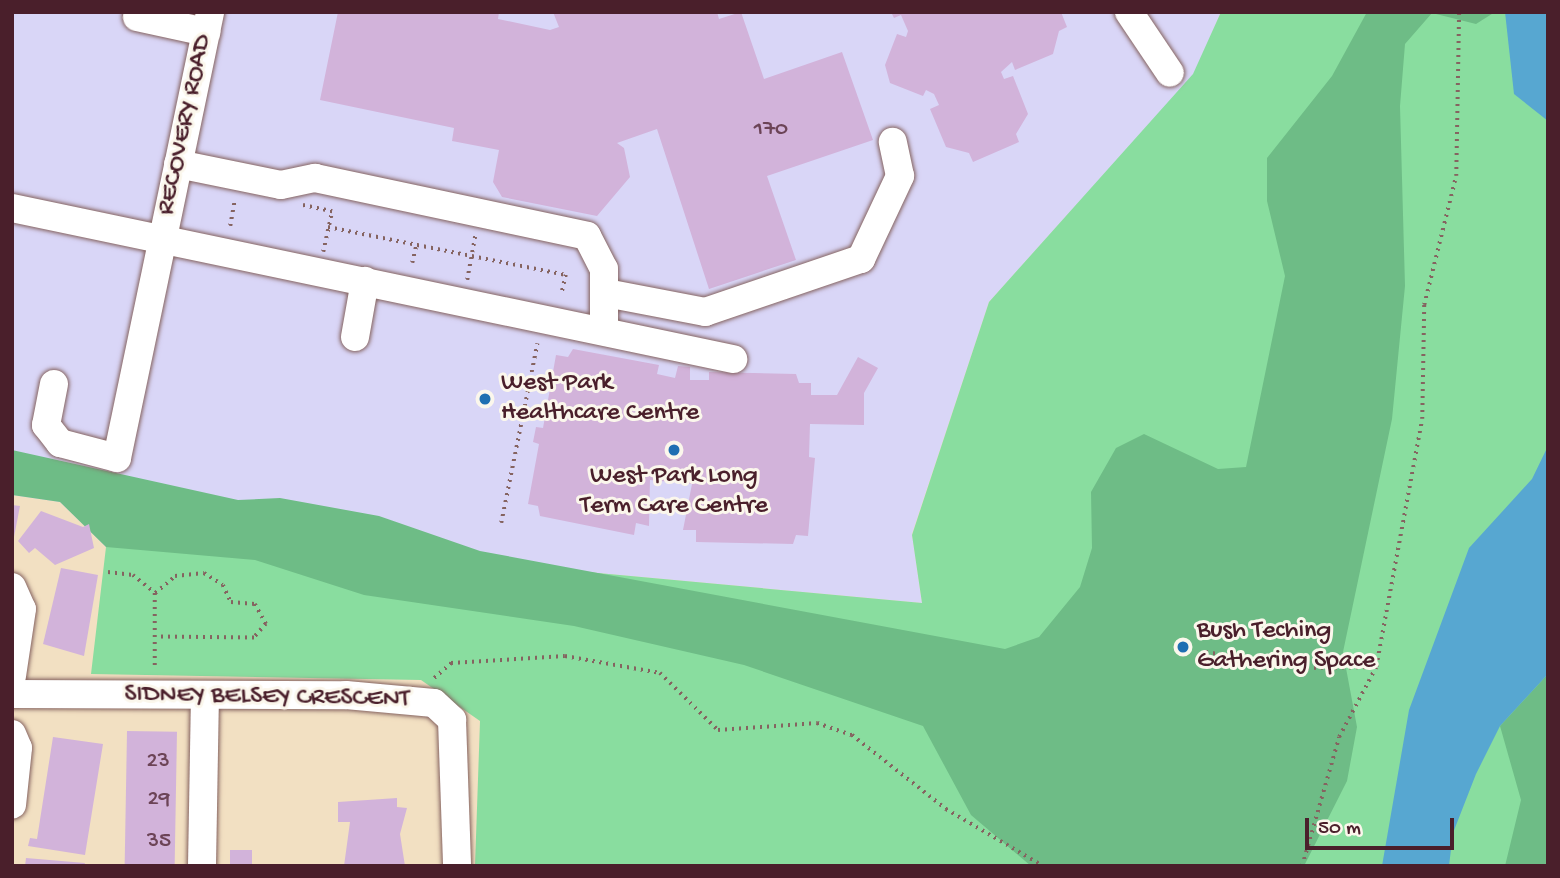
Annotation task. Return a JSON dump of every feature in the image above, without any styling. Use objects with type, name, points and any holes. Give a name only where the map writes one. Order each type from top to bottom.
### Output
[{"type":"street","points":[[1129,12],[1170,73]]},
{"type":"street","points":[[137,17],[208,22]]},
{"type":"street","name":"RECOVERY ROAD","points":[[54,384],[46,425],[60,443],[117,458],[208,22]]},
{"type":"street","points":[[606,293],[705,312],[861,259],[900,176],[893,142]]},
{"type":"street","points":[[178,164],[281,185],[315,178],[587,236],[604,269],[604,327]]},
{"type":"street","points":[[12,208],[604,327],[733,359]]},
{"type":"street","points":[[355,337],[365,281]]},
{"type":"street","points":[[12,587],[22,609],[12,676]]},
{"type":"street","name":"SIDNEY BELSEY CRESCENT","points":[[12,694],[409,699],[434,703],[452,720],[457,866]]},
{"type":"street","points":[[202,866],[205,696]]},
{"type":"street","points":[[12,734],[18,748],[12,805]]},
{"type":"path","points":[[1302,866],[1339,737],[1376,667],[1422,419],[1424,305],[1456,176],[1459,12]]},
{"type":"path","points":[[230,226],[235,199]]},
{"type":"path","points":[[322,257],[333,203]]},
{"type":"path","points":[[466,286],[477,224]]},
{"type":"path","points":[[328,227],[566,275],[562,293]]},
{"type":"path","points":[[412,263],[416,245]]},
{"type":"path","points":[[502,523],[537,344]]},
{"type":"path","points":[[108,572],[133,575],[155,593],[159,637],[151,696]]},
{"type":"path","points":[[155,593],[175,576],[204,573],[223,585],[231,602],[255,604],[266,624],[254,638],[159,637]]},
{"type":"path","points":[[1206,652],[1300,668],[1376,667]]},
{"type":"path","points":[[409,699],[451,663],[565,656],[660,673],[718,730],[817,723],[852,735],[946,809],[1043,866]]},
{"type":"shaded area","name":"West Park Healthcare Centre","points":[[12,12],[1221,12],[1194,74],[989,302],[912,534],[922,603],[307,546],[106,547],[60,502],[12,495]]},
{"type":"green space","points":[[1221,12],[1548,12],[1548,866],[475,866],[480,721],[421,680],[91,674],[106,547],[307,546],[922,603],[912,535],[989,302],[1193,74]]},
{"type":"green space","points":[[1367,12],[1495,12],[1476,24],[1432,13],[1405,44],[1400,106],[1405,286],[1392,419],[1343,652],[1357,727],[1347,781],[1304,866],[1031,866],[971,815],[923,726],[744,665],[574,626],[364,595],[255,560],[106,547],[60,502],[12,495],[12,450],[238,500],[280,498],[379,516],[480,551],[1005,649],[1039,637],[1080,587],[1092,548],[1091,492],[1116,448],[1144,434],[1218,469],[1246,467],[1285,276],[1267,201],[1267,158],[1332,76]]},
{"type":"green space","points":[[1548,674],[1548,866],[1505,866],[1521,800],[1500,726]]},
{"type":"water","points":[[1505,12],[1548,12],[1548,121],[1514,94]]},
{"type":"water","points":[[1548,446],[1548,674],[1500,726],[1476,774],[1453,833],[1449,866],[1382,866],[1409,710],[1469,548],[1532,479]]},
{"type":"building","points":[[338,12],[499,12],[498,19],[550,30],[559,27],[553,12],[717,12],[719,19],[741,12],[764,79],[842,52],[873,140],[767,176],[796,260],[709,289],[657,129],[617,143],[624,148],[630,177],[597,216],[502,197],[493,182],[499,150],[452,141],[454,128],[320,100]]},
{"type":"building","points":[[891,12],[1061,12],[1067,27],[1059,31],[1053,54],[1015,70],[1012,62],[1001,72],[1004,79],[1013,76],[1028,114],[1016,134],[1019,142],[973,162],[969,153],[946,147],[930,109],[939,105],[934,94],[926,90],[923,96],[890,83],[885,65],[897,34],[906,37],[908,31],[901,15],[894,18]]},
{"type":"building","name":"West Park Long Term Care Centre","points":[[573,349],[659,365],[657,374],[675,378],[678,366],[690,367],[690,380],[709,380],[709,372],[796,374],[799,383],[811,383],[811,395],[837,395],[858,357],[878,368],[864,393],[864,425],[810,424],[809,457],[815,458],[808,536],[796,535],[793,544],[696,542],[696,530],[683,530],[692,484],[650,480],[649,526],[636,523],[634,535],[540,516],[538,506],[528,504],[539,444],[533,442],[536,427],[543,428],[556,355],[568,357]]},
{"type":"building","points":[[12,505],[20,506],[14,537],[12,537]]},
{"type":"building","points":[[41,511],[83,527],[89,524],[94,548],[55,565],[35,548],[29,553],[18,541]]},
{"type":"building","points":[[61,568],[98,575],[84,656],[43,644]]},
{"type":"building","points":[[127,731],[177,732],[175,866],[125,866]]},
{"type":"building","points":[[53,737],[103,744],[85,855],[28,846],[30,838],[37,839]]},
{"type":"building","points":[[397,798],[397,807],[407,808],[400,834],[405,866],[344,866],[350,822],[338,822],[338,802]]},
{"type":"building","points":[[230,850],[252,850],[252,866],[230,866]]},
{"type":"building","points":[[26,858],[85,863],[84,866],[25,866]]},
{"type":"place","name":"West Park Healthcare Centre","points":[[485,399]]},
{"type":"place","name":"West Park Long Term Care Centre","points":[[674,450]]},
{"type":"place","name":"Bush Teching Gathering Space","points":[[1183,647]]}]
